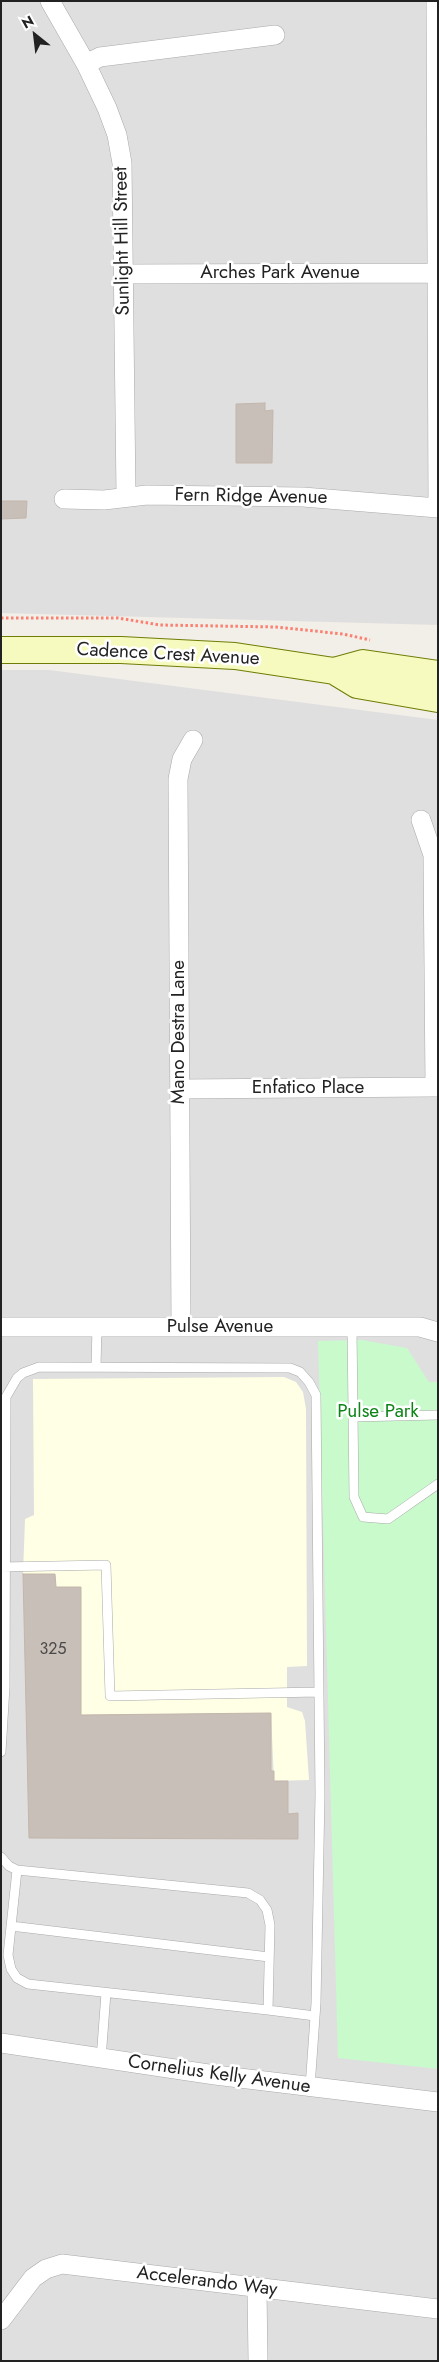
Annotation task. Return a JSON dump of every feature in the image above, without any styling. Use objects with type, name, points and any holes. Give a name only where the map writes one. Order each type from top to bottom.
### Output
[{"type":"street","name":"Sunlight Hill Street","points":[[50,1],[86,64],[117,134],[122,163],[125,274],[126,496]]},
{"type":"street","points":[[436,1],[438,508]]},
{"type":"street","points":[[86,64],[100,57],[275,35]]},
{"type":"street","name":"Arches Park Avenue","points":[[125,274],[436,273]]},
{"type":"street","name":"Fern Ridge Avenue","points":[[64,499],[104,500],[126,496],[303,497],[438,508]]},
{"type":"street","name":"Cadence Crest Avenue","points":[[1,650],[178,652],[235,656],[334,671],[358,685],[438,699]]},
{"type":"street","name":"Cadence Crest Avenue","points":[[334,671],[363,663],[438,674]]},
{"type":"street","name":"Mano Destra Lane","points":[[181,1327],[178,779],[182,758],[193,740]]},
{"type":"street","name":"Enfatico Place","points":[[180,1089],[436,1087],[433,855],[421,820]]},
{"type":"street","name":"Pulse Avenue","points":[[1,1327],[420,1327],[438,1332]]},
{"type":"street","name":"Cornelius Kelly Avenue","points":[[1,2043],[101,2059],[438,2102]]},
{"type":"street","name":"Accelerando Way","points":[[1,2320],[34,2278],[46,2269],[62,2264],[257,2289],[438,2309]]},
{"type":"street","points":[[257,2289],[258,2361]]},
{"type":"lane","points":[[96,1367],[97,1327]]},
{"type":"lane","points":[[352,1327],[354,1497],[363,1518],[388,1518],[438,1484]]},
{"type":"lane","points":[[1,1752],[5,1687],[3,1567],[6,1397],[10,1387],[23,1373],[38,1367],[290,1368],[300,1372],[309,1382],[316,1395],[320,1795],[315,2016],[310,2087]]},
{"type":"lane","points":[[353,1417],[438,1415]]},
{"type":"lane","points":[[3,1567],[106,1565],[110,1696],[319,1692]]},
{"type":"lane","points":[[1,1857],[9,1866],[18,1870],[248,1893],[260,1900],[267,1910],[270,1924],[268,2010]]},
{"type":"lane","points":[[18,1870],[8,1956],[10,1969],[17,1978],[28,1984],[315,2016]]},
{"type":"lane","points":[[11,1926],[269,1957]]},
{"type":"lane","points":[[101,2059],[106,1993]]},
{"type":"path","points":[[1,618],[118,618],[160,625],[276,627],[343,634],[376,641]]},
{"type":"shaded area","points":[[1,1],[438,1],[438,625],[1,613]]},
{"type":"shaded area","points":[[1,670],[49,670],[438,720],[438,2361],[1,2361]]},
{"type":"shaded area","points":[[284,1377],[296,1382],[303,1392],[306,1409],[307,1666],[287,1667],[287,1707],[302,1712],[305,1721],[309,1780],[274,1781],[271,1713],[81,1715],[81,1588],[56,1587],[55,1574],[23,1574],[25,1519],[34,1515],[33,1379]]},
{"type":"green space","name":"Pulse Park","points":[[362,1340],[407,1348],[429,1382],[438,1382],[438,2069],[338,2058],[318,1341]]},
{"type":"building","points":[[265,403],[265,411],[273,410],[272,463],[236,463],[236,404]]},
{"type":"building","points":[[1,501],[27,501],[26,518],[1,519]]},
{"type":"building","points":[[23,1574],[55,1574],[56,1587],[81,1587],[81,1715],[271,1713],[271,1771],[274,1771],[274,1781],[288,1781],[288,1814],[298,1813],[298,1839],[29,1838]]}]
